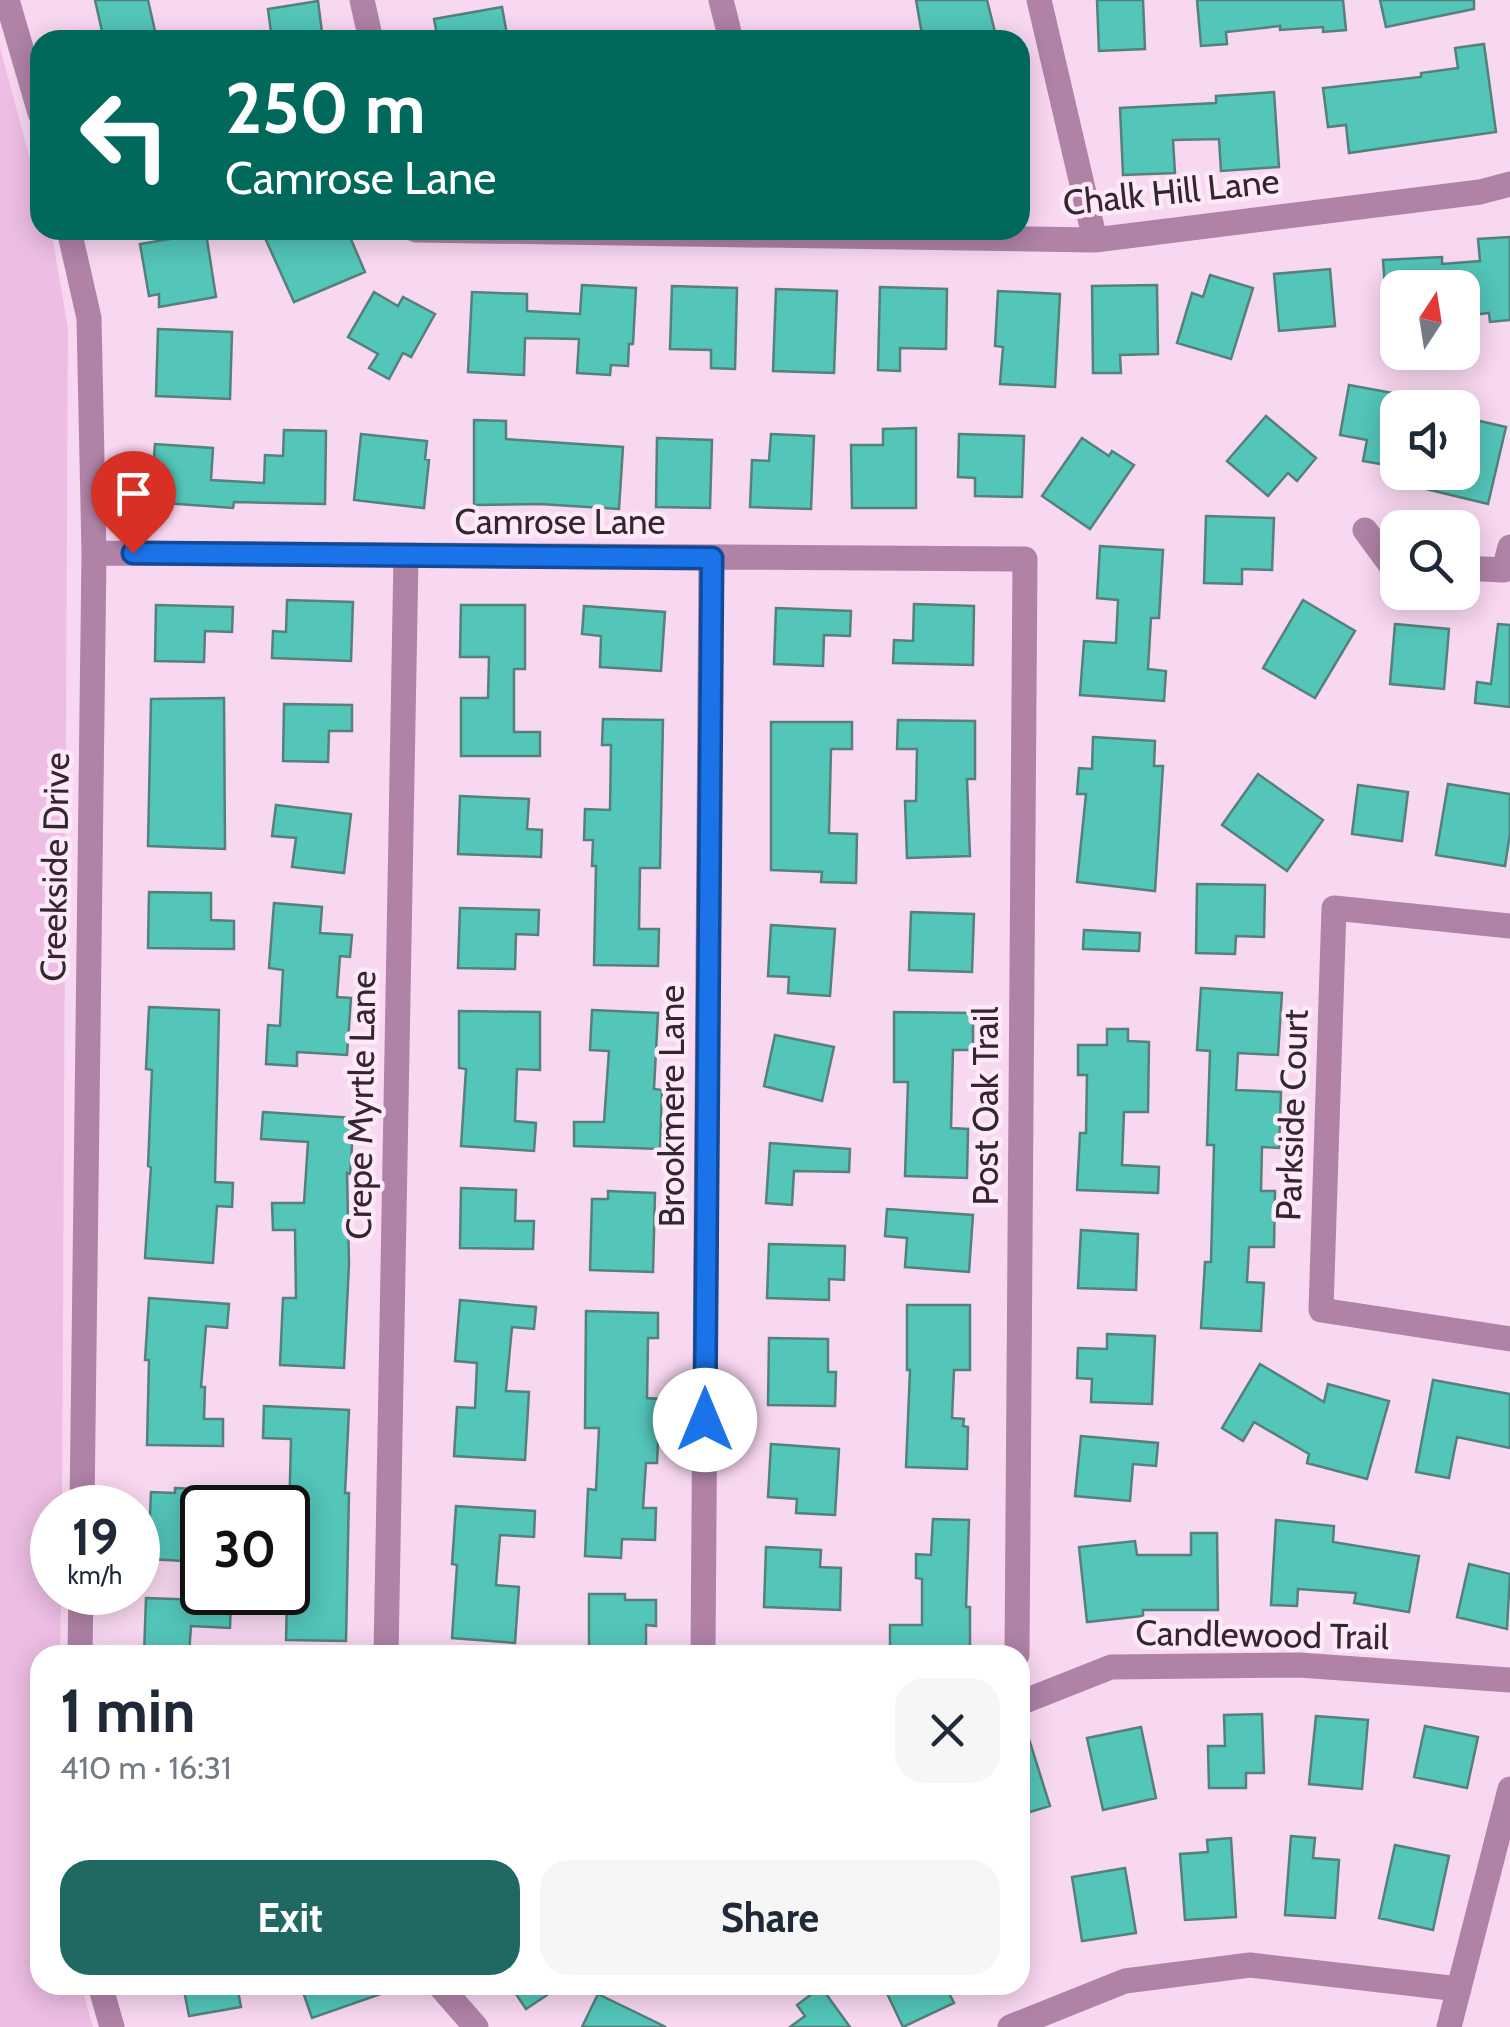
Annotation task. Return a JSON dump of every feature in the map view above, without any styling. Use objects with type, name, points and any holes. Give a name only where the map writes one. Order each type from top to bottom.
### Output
[{"type":"street","points":[[8,0],[30,77]]},
{"type":"street","points":[[362,0],[369,30]]},
{"type":"street","points":[[721,0],[728,30]]},
{"type":"street","points":[[1039,0],[1095,240]]},
{"type":"street","name":"Chalk Hill Lane","points":[[1030,239],[1095,240],[1480,192],[1510,184]]},
{"type":"street","name":"Creekside Drive","points":[[72,240],[89,318],[94,553],[82,1485]]},
{"type":"street","points":[[1365,530],[1380,550]]},
{"type":"street","points":[[1480,569],[1504,570],[1510,548]]},
{"type":"street","name":"Camrose Lane","points":[[94,553],[1026,558]]},
{"type":"street","name":"Crepe Myrtle Lane","points":[[386,1645],[406,556]]},
{"type":"street","name":"Brookmere Lane","points":[[703,1645],[712,558]]},
{"type":"street","name":"Post Oak Trail","points":[[1017,1645],[1026,558]]},
{"type":"street","name":"Parkside Court","points":[[1510,926],[1334,908],[1321,1310],[1510,1339]]},
{"type":"street","points":[[80,1615],[80,1645]]},
{"type":"street","name":"Candlewood Trail","points":[[1030,1699],[1110,1667],[1300,1665],[1510,1680]]},
{"type":"street","points":[[1449,2027],[1510,1789]]},
{"type":"street","points":[[1010,2027],[1125,1981],[1250,1965],[1459,1989]]},
{"type":"street","points":[[103,1995],[112,2027]]},
{"type":"street","points":[[449,1995],[476,2027]]},
{"type":"shaded area","points":[[0,48],[30,159],[30,240],[53,240],[68,329],[62,1485],[30,1485],[30,1615],[61,1615],[60,1645],[30,1645],[30,1995],[84,1995],[93,2027],[0,2027]]},
{"type":"building","points":[[95,0],[148,0],[155,30],[102,30]]},
{"type":"building","points":[[916,0],[987,0],[994,30],[921,30]]},
{"type":"building","points":[[1097,0],[1143,0],[1145,49],[1099,51]]},
{"type":"building","points":[[1197,0],[1343,0],[1346,30],[1280,30],[1280,26],[1226,32],[1227,44],[1201,46]]},
{"type":"building","points":[[1380,0],[1474,0],[1474,9],[1386,27]]},
{"type":"building","points":[[318,1],[322,30],[271,30],[268,9]]},
{"type":"building","points":[[502,7],[506,30],[436,30],[434,19]]},
{"type":"building","points":[[1484,44],[1496,132],[1349,153],[1346,125],[1328,127],[1323,88],[1421,77],[1421,73],[1458,68],[1455,48]]},
{"type":"building","points":[[1274,92],[1279,167],[1221,171],[1219,139],[1173,140],[1175,173],[1123,175],[1120,108],[1216,103],[1216,96]]},
{"type":"building","points":[[1510,237],[1510,320],[1490,322],[1489,313],[1480,314],[1480,270],[1384,270],[1383,260],[1442,257],[1442,264],[1480,261],[1478,239]]},
{"type":"building","points":[[207,240],[216,297],[159,307],[159,294],[149,296],[140,244]]},
{"type":"building","points":[[266,240],[351,240],[365,272],[294,302]]},
{"type":"building","points":[[1330,269],[1335,326],[1279,331],[1274,274]]},
{"type":"building","points":[[1210,275],[1253,288],[1231,359],[1177,343],[1192,293],[1203,297]]},
{"type":"building","points":[[582,285],[636,288],[628,366],[611,365],[610,375],[577,373],[579,339],[525,338],[524,375],[468,372],[472,292],[527,294],[527,311],[580,314]]},
{"type":"building","points":[[1157,285],[1158,354],[1120,355],[1121,373],[1093,373],[1092,286]]},
{"type":"building","points":[[672,286],[737,288],[735,369],[711,368],[711,350],[670,349]]},
{"type":"building","points":[[880,287],[947,289],[946,349],[900,348],[900,371],[878,370]]},
{"type":"building","points":[[776,289],[837,291],[834,373],[773,371]]},
{"type":"building","points":[[998,291],[1060,294],[1055,387],[1000,384],[1003,347],[995,346]]},
{"type":"building","points":[[374,292],[398,306],[403,297],[435,314],[411,357],[403,353],[389,379],[369,368],[378,354],[348,337]]},
{"type":"building","points":[[158,329],[232,332],[230,399],[156,396]]},
{"type":"building","points":[[1349,385],[1380,391],[1380,464],[1363,461],[1367,440],[1340,435]]},
{"type":"building","points":[[1266,416],[1316,458],[1297,481],[1288,473],[1268,496],[1227,461]]},
{"type":"building","points":[[474,420],[506,421],[506,439],[623,447],[619,509],[474,505]]},
{"type":"building","points":[[1480,421],[1506,427],[1488,504],[1430,490],[1480,490]]},
{"type":"building","points":[[916,428],[916,508],[852,508],[851,445],[883,445],[883,429]]},
{"type":"building","points":[[284,430],[326,431],[325,504],[234,502],[233,508],[151,502],[155,444],[213,448],[211,480],[264,483],[265,455],[283,456]]},
{"type":"building","points":[[361,434],[427,441],[424,508],[354,500]]},
{"type":"building","points":[[771,434],[814,436],[811,509],[750,507],[752,460],[769,461]]},
{"type":"building","points":[[959,434],[1024,436],[1022,497],[975,496],[975,478],[958,477]]},
{"type":"building","points":[[657,438],[712,440],[710,508],[656,507]]},
{"type":"building","points":[[1082,438],[1109,456],[1112,451],[1134,465],[1090,529],[1042,496]]},
{"type":"building","points":[[1206,516],[1274,518],[1272,570],[1242,569],[1242,584],[1204,583]]},
{"type":"building","points":[[1100,546],[1163,550],[1159,618],[1151,618],[1148,669],[1166,671],[1164,701],[1080,695],[1084,641],[1116,643],[1118,600],[1097,598]]},
{"type":"building","points":[[287,600],[353,602],[351,661],[272,658],[273,631],[286,632]]},
{"type":"building","points":[[1303,600],[1355,631],[1315,698],[1263,668]]},
{"type":"building","points":[[914,604],[974,606],[973,665],[893,663],[894,640],[913,641]]},
{"type":"building","points":[[156,605],[233,607],[232,632],[205,631],[204,662],[155,661]]},
{"type":"building","points":[[461,605],[525,605],[525,669],[514,669],[514,732],[540,732],[540,756],[461,756],[461,698],[488,698],[489,657],[460,657]]},
{"type":"building","points":[[584,606],[665,612],[661,671],[600,667],[601,636],[582,634]]},
{"type":"building","points":[[776,608],[851,611],[850,636],[824,635],[823,666],[774,664]]},
{"type":"building","points":[[1395,624],[1449,629],[1444,689],[1390,684]]},
{"type":"building","points":[[1498,624],[1510,625],[1510,707],[1475,703],[1477,682],[1491,684]]},
{"type":"building","points":[[224,698],[225,849],[148,846],[151,699]]},
{"type":"building","points":[[284,704],[352,705],[352,731],[329,731],[328,762],[283,761]]},
{"type":"building","points":[[603,719],[663,720],[660,868],[640,868],[639,929],[659,929],[658,966],[594,965],[596,866],[592,866],[593,840],[584,840],[585,809],[610,810],[611,745],[602,745]]},
{"type":"building","points":[[898,720],[975,721],[975,779],[967,779],[970,856],[907,858],[905,801],[916,801],[917,749],[897,749]]},
{"type":"building","points":[[771,722],[852,722],[852,749],[831,749],[829,833],[857,834],[856,883],[821,882],[822,872],[771,870]]},
{"type":"building","points":[[1093,737],[1155,741],[1154,766],[1163,766],[1155,891],[1077,882],[1086,794],[1077,794],[1079,768],[1092,769]]},
{"type":"building","points":[[1258,774],[1323,820],[1287,871],[1222,825]]},
{"type":"building","points":[[1448,784],[1510,794],[1505,866],[1436,855]]},
{"type":"building","points":[[1358,785],[1408,792],[1402,841],[1352,834]]},
{"type":"building","points":[[460,796],[529,799],[527,829],[542,830],[541,857],[458,854]]},
{"type":"building","points":[[276,805],[351,814],[344,873],[292,867],[296,838],[272,836]]},
{"type":"building","points":[[1197,884],[1265,885],[1264,937],[1236,936],[1235,954],[1196,953]]},
{"type":"building","points":[[149,892],[211,893],[211,920],[234,921],[234,949],[148,948]]},
{"type":"building","points":[[274,903],[322,907],[320,933],[352,935],[350,957],[340,956],[337,997],[351,998],[347,1055],[297,1052],[297,1066],[266,1064],[268,1025],[280,1026],[283,970],[269,968]]},
{"type":"building","points":[[460,908],[539,910],[538,935],[516,934],[515,969],[458,968]]},
{"type":"building","points":[[911,912],[974,914],[972,972],[909,970]]},
{"type":"building","points":[[771,925],[835,929],[830,996],[788,993],[789,977],[768,976]]},
{"type":"building","points":[[1084,930],[1140,933],[1139,951],[1083,949]]},
{"type":"building","points":[[1201,988],[1282,993],[1278,1055],[1238,1053],[1236,1090],[1281,1092],[1279,1148],[1262,1147],[1261,1191],[1275,1191],[1274,1247],[1249,1247],[1247,1282],[1264,1283],[1261,1331],[1201,1328],[1205,1262],[1211,1262],[1214,1145],[1207,1145],[1210,1051],[1197,1050]]},
{"type":"building","points":[[149,1007],[219,1010],[215,1182],[233,1183],[232,1207],[217,1206],[213,1263],[145,1258],[151,1167],[148,1166],[152,1070],[146,1069]]},
{"type":"building","points":[[592,1010],[658,1013],[654,1089],[662,1090],[660,1149],[574,1146],[574,1122],[604,1122],[609,1051],[590,1050]]},
{"type":"building","points":[[459,1011],[540,1012],[540,1070],[517,1069],[515,1121],[536,1123],[534,1151],[461,1146],[466,1069],[459,1068]]},
{"type":"building","points":[[894,1012],[973,1013],[973,1050],[953,1050],[951,1128],[968,1129],[967,1178],[905,1176],[908,1082],[894,1082]]},
{"type":"building","points":[[1107,1029],[1128,1029],[1128,1041],[1149,1042],[1148,1112],[1124,1112],[1122,1165],[1159,1167],[1158,1193],[1077,1190],[1080,1133],[1086,1133],[1087,1075],[1078,1075],[1078,1045],[1107,1045]]},
{"type":"building","points":[[775,1035],[834,1047],[822,1101],[764,1086]]},
{"type":"building","points":[[263,1112],[354,1118],[350,1174],[347,1173],[349,1264],[344,1368],[280,1365],[283,1298],[296,1298],[295,1230],[273,1230],[272,1203],[304,1203],[308,1142],[261,1139]]},
{"type":"building","points":[[770,1143],[850,1149],[849,1172],[794,1171],[792,1205],[766,1203]]},
{"type":"building","points":[[461,1188],[516,1190],[515,1221],[534,1221],[533,1249],[460,1248]]},
{"type":"building","points":[[608,1191],[655,1193],[653,1272],[590,1270],[592,1199],[608,1199]]},
{"type":"building","points":[[887,1209],[973,1215],[969,1272],[905,1267],[907,1238],[885,1236]]},
{"type":"building","points":[[1081,1230],[1138,1234],[1136,1290],[1078,1288]]},
{"type":"building","points":[[769,1244],[845,1246],[844,1280],[829,1279],[829,1300],[767,1298]]},
{"type":"building","points":[[149,1298],[229,1304],[227,1328],[206,1326],[201,1387],[205,1387],[204,1419],[223,1419],[223,1446],[147,1445],[149,1360],[145,1360]]},
{"type":"building","points":[[460,1300],[536,1307],[534,1329],[512,1327],[506,1391],[529,1392],[525,1460],[454,1456],[457,1407],[475,1408],[477,1363],[455,1361]]},
{"type":"building","points":[[907,1305],[970,1305],[970,1370],[954,1370],[952,1418],[964,1419],[963,1426],[968,1427],[967,1469],[906,1467],[910,1370]]},
{"type":"building","points":[[586,1311],[658,1313],[658,1338],[648,1338],[647,1398],[660,1399],[657,1463],[646,1463],[643,1508],[656,1508],[655,1540],[622,1539],[621,1558],[585,1556],[588,1489],[596,1490],[599,1428],[585,1428]]},
{"type":"building","points":[[1107,1334],[1155,1336],[1152,1404],[1091,1402],[1092,1379],[1077,1378],[1078,1348],[1107,1349]]},
{"type":"building","points":[[769,1338],[828,1339],[828,1372],[836,1372],[835,1406],[768,1405]]},
{"type":"building","points":[[1260,1364],[1324,1402],[1328,1384],[1389,1401],[1367,1479],[1307,1463],[1309,1454],[1254,1422],[1243,1441],[1222,1428]]},
{"type":"building","points":[[1433,1380],[1510,1394],[1510,1448],[1457,1437],[1449,1478],[1416,1472]]},
{"type":"building","points":[[264,1406],[349,1410],[346,1641],[286,1640],[287,1615],[310,1615],[310,1485],[290,1485],[291,1439],[263,1438]]},
{"type":"building","points":[[1081,1436],[1158,1443],[1156,1466],[1133,1464],[1130,1501],[1075,1496]]},
{"type":"building","points":[[771,1444],[839,1449],[835,1515],[796,1513],[797,1499],[768,1497]]},
{"type":"building","points":[[175,1488],[180,1488],[180,1561],[160,1560],[160,1492],[175,1493]]},
{"type":"building","points":[[456,1506],[535,1511],[534,1537],[500,1535],[496,1585],[519,1587],[515,1643],[452,1638]]},
{"type":"building","points":[[933,1519],[969,1520],[966,1607],[970,1607],[970,1645],[890,1645],[890,1625],[922,1625],[922,1579],[916,1578],[916,1554],[931,1555]]},
{"type":"building","points":[[1276,1520],[1334,1526],[1333,1542],[1419,1556],[1409,1612],[1354,1603],[1356,1593],[1298,1589],[1297,1606],[1271,1605]]},
{"type":"building","points":[[1191,1533],[1217,1533],[1218,1610],[1143,1610],[1143,1616],[1087,1622],[1079,1547],[1135,1541],[1137,1555],[1191,1555]]},
{"type":"building","points":[[766,1547],[821,1550],[820,1567],[841,1568],[840,1610],[764,1607]]},
{"type":"building","points":[[1469,1564],[1510,1574],[1507,1629],[1457,1617]]},
{"type":"building","points":[[589,1594],[625,1594],[625,1600],[656,1600],[656,1626],[646,1625],[646,1645],[589,1645]]},
{"type":"building","points":[[160,1598],[180,1599],[180,1615],[230,1615],[230,1628],[191,1626],[190,1645],[144,1645],[145,1615],[160,1615]]},
{"type":"building","points":[[1262,1714],[1264,1773],[1246,1773],[1246,1788],[1209,1788],[1208,1746],[1225,1746],[1224,1715]]},
{"type":"building","points":[[1316,1716],[1368,1720],[1362,1789],[1309,1784]]},
{"type":"building","points":[[1425,1726],[1478,1737],[1467,1788],[1414,1777]]},
{"type":"building","points":[[1141,1727],[1156,1798],[1103,1810],[1087,1738]]},
{"type":"building","points":[[1030,1742],[1050,1806],[1030,1812]]},
{"type":"building","points":[[1291,1836],[1315,1838],[1313,1858],[1339,1860],[1335,1918],[1285,1915]]},
{"type":"building","points":[[1231,1838],[1236,1917],[1185,1920],[1180,1854],[1208,1852],[1207,1840]]},
{"type":"building","points":[[1395,1845],[1449,1856],[1433,1930],[1379,1918]]},
{"type":"building","points":[[1125,1868],[1136,1933],[1082,1941],[1072,1877]]},
{"type":"building","points":[[185,1995],[239,1995],[241,2007],[189,2016]]},
{"type":"building","points":[[304,1995],[378,1995],[312,2018]]},
{"type":"building","points":[[517,1995],[547,1995],[526,2009]]},
{"type":"building","points":[[600,1995],[666,2027],[582,2027]]},
{"type":"building","points":[[810,1995],[827,1995],[850,2027],[790,2027],[805,2016],[797,2005]]},
{"type":"building","points":[[888,1995],[950,1995],[954,2003],[903,2027]]},
{"type":"route","points":[[133,553],[712,558],[705,1420]]}]
